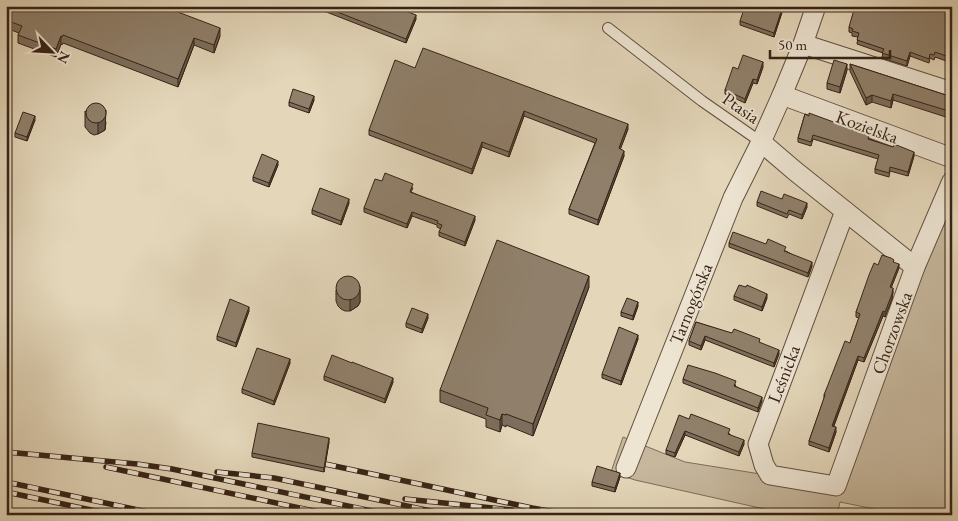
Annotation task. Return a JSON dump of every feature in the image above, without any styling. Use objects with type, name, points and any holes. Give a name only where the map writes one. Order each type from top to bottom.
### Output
[{"type":"street","name":"Tarnogórska","points":[[626,468],[733,198],[782,95],[816,6]]},
{"type":"street","points":[[803,44],[952,92]]},
{"type":"street","name":"Kozielska","points":[[782,95],[952,158]]},
{"type":"street","points":[[761,142],[916,267]]},
{"type":"street","name":"Chorzowska","points":[[836,486],[916,267],[952,181]]},
{"type":"street","name":"Leśnicka","points":[[836,486],[770,475],[764,465],[758,444],[845,211]]},
{"type":"lane","name":"Ptasia","points":[[608,28],[702,101],[761,142]]},
{"type":"shaded area","points":[[940,209],[952,223],[952,515],[904,515],[840,502],[837,515],[791,515],[635,480],[611,472],[623,437],[685,462],[836,486]]},
{"type":"building","points":[[6,6],[162,6],[220,28],[214,45],[194,38],[178,79],[63,35],[56,49],[18,35],[22,26],[6,20]]},
{"type":"building","points":[[322,6],[393,6],[416,15],[406,39]]},
{"type":"building","points":[[745,6],[755,6],[762,9],[763,6],[783,6],[774,33],[740,21]]},
{"type":"building","points":[[855,6],[952,6],[952,58],[935,52],[934,55],[930,54],[929,59],[910,52],[907,61],[882,53],[884,49],[857,40],[859,33],[852,31],[853,29],[849,27]]},
{"type":"building","points":[[423,48],[628,124],[619,148],[624,151],[598,220],[569,209],[597,139],[524,111],[509,152],[482,142],[472,169],[369,130],[395,60],[415,68]]},
{"type":"building","points":[[743,55],[763,62],[757,80],[753,79],[745,99],[725,90],[733,67],[738,69]]},
{"type":"building","points":[[834,60],[847,64],[840,87],[827,83]]},
{"type":"building","points":[[850,64],[952,96],[952,112],[893,94],[891,101],[872,95],[866,98]]},
{"type":"building","points":[[293,89],[314,96],[309,109],[289,102]]},
{"type":"building","points":[[96,103],[103,106],[106,113],[103,120],[96,123],[89,120],[86,113],[89,106]]},
{"type":"building","points":[[23,112],[35,116],[27,137],[15,133]]},
{"type":"building","points":[[809,113],[869,135],[868,139],[893,147],[894,144],[914,152],[908,172],[890,167],[889,173],[875,169],[879,155],[813,135],[811,142],[798,138],[805,114],[809,116]]},
{"type":"building","points":[[262,154],[278,161],[269,183],[253,177]]},
{"type":"building","points":[[385,173],[413,184],[410,192],[475,216],[465,242],[439,232],[442,225],[437,223],[438,221],[412,212],[407,224],[364,208],[375,179],[382,181]]},
{"type":"building","points":[[320,188],[349,199],[341,221],[312,210]]},
{"type":"building","points":[[761,191],[782,199],[784,194],[807,203],[802,215],[789,210],[787,214],[757,202]]},
{"type":"building","points":[[733,232],[766,244],[768,239],[786,247],[784,251],[812,262],[808,273],[729,243]]},
{"type":"building","points":[[497,240],[589,276],[533,424],[506,414],[502,414],[500,420],[486,415],[488,408],[440,390]]},
{"type":"building","points":[[882,255],[891,258],[894,260],[893,262],[899,264],[890,287],[893,288],[892,294],[864,358],[858,356],[832,426],[836,427],[829,448],[809,441],[845,341],[850,343],[860,314],[856,312],[869,275],[874,263],[878,265]]},
{"type":"building","points":[[348,276],[353,277],[359,283],[359,293],[353,299],[348,300],[343,299],[337,293],[336,288],[337,283],[343,277]]},
{"type":"building","points":[[739,285],[746,287],[747,285],[767,294],[762,307],[734,296]]},
{"type":"building","points":[[627,298],[638,302],[633,316],[621,312]]},
{"type":"building","points":[[230,299],[249,307],[236,343],[217,336]]},
{"type":"building","points":[[412,308],[428,314],[422,329],[406,323]]},
{"type":"building","points":[[696,322],[732,333],[734,329],[760,339],[759,342],[779,350],[774,363],[705,336],[701,346],[689,341]]},
{"type":"building","points":[[619,327],[638,335],[621,381],[602,374]]},
{"type":"building","points":[[257,348],[290,359],[274,401],[242,389]]},
{"type":"building","points":[[332,355],[393,378],[385,399],[324,376]]},
{"type":"building","points":[[688,365],[736,381],[734,386],[762,397],[758,408],[683,379]]},
{"type":"building","points":[[691,414],[730,429],[728,434],[744,440],[739,452],[685,431],[675,453],[666,450],[679,415],[689,419]]},
{"type":"building","points":[[258,423],[329,438],[324,468],[252,453]]},
{"type":"building","points":[[597,466],[620,473],[615,488],[592,482]]},
{"type":"railway","points":[[6,452],[172,469],[391,515]]},
{"type":"railway","points":[[325,464],[572,515]]},
{"type":"railway","points":[[106,467],[333,515]]},
{"type":"railway","points":[[217,472],[274,478],[450,515]]},
{"type":"railway","points":[[6,482],[162,515]]},
{"type":"railway","points":[[6,492],[115,515]]},
{"type":"railway","points":[[405,499],[512,510]]}]
